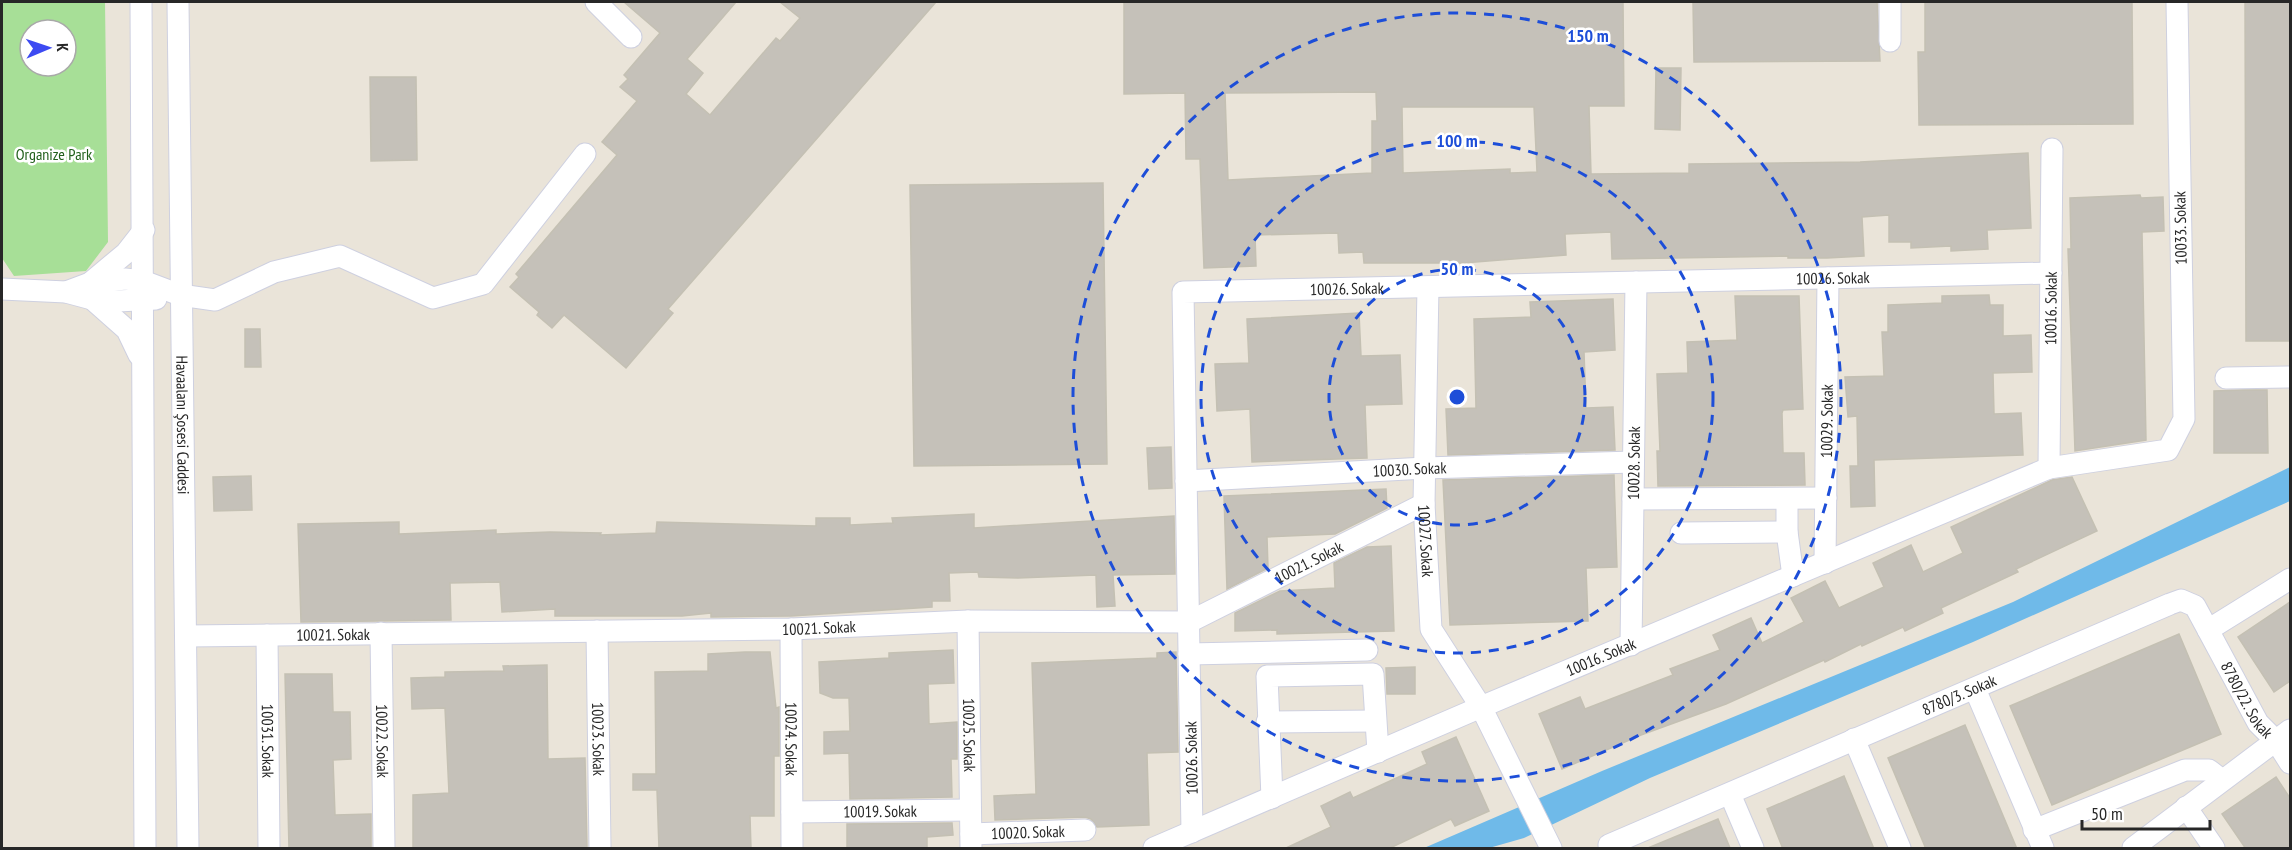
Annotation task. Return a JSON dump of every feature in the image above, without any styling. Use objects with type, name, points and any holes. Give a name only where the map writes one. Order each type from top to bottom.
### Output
[{"type":"street","points":[[141,2],[144,230],[142,362],[145,849]]},
{"type":"street","name":"Havaalanı Şosesi Caddesi","points":[[178,2],[188,849]]},
{"type":"street","points":[[596,2],[631,37]]},
{"type":"street","points":[[1890,2],[1890,41]]},
{"type":"street","name":"10033. Sokak","points":[[2168,450],[2184,419],[2177,2]]},
{"type":"street","name":"10016. Sokak","points":[[2049,468],[2052,149]]},
{"type":"street","points":[[5,285],[66,292],[143,290],[215,300],[274,272],[340,256],[433,298],[483,284],[585,154]]},
{"type":"street","points":[[91,291],[144,230]]},
{"type":"street","name":"10026. Sokak","points":[[1192,832],[1183,292],[2051,273]]},
{"type":"street","name":"10029. Sokak","points":[[1825,563],[1828,278]]},
{"type":"street","name":"10028. Sokak","points":[[1631,645],[1636,282]]},
{"type":"street","name":"10027. Sokak","points":[[1428,287],[1424,504],[1431,629],[1481,707],[1550,845]]},
{"type":"street","points":[[91,291],[127,330],[142,362]]},
{"type":"street","points":[[2226,378],[2290,377]]},
{"type":"street","name":"10016. Sokak","points":[[1154,849],[1481,707],[2049,468],[2168,450]]},
{"type":"street","name":"10030. Sokak","points":[[1186,481],[1425,468],[1634,462]]},
{"type":"street","points":[[1633,499],[1826,498]]},
{"type":"street","points":[[1787,499],[1787,532],[1793,576]]},
{"type":"street","name":"10021. Sokak","points":[[186,636],[791,629],[968,621],[1189,622],[1424,504]]},
{"type":"street","points":[[1681,533],[1787,532]]},
{"type":"street","points":[[2208,630],[2290,579]]},
{"type":"street","name":"8780/3. Sokak","points":[[1608,845],[2181,600],[2195,606],[2208,630]]},
{"type":"street","name":"10025. Sokak","points":[[968,621],[971,841]]},
{"type":"street","name":"10024. Sokak","points":[[791,629],[792,849]]},
{"type":"street","name":"8780/22. Sokak","points":[[2208,630],[2258,723],[2283,736],[2290,763]]},
{"type":"street","name":"10023. Sokak","points":[[597,631],[600,849]]},
{"type":"street","name":"10022. Sokak","points":[[381,633],[384,839]]},
{"type":"street","name":"10031. Sokak","points":[[267,635],[269,849]]},
{"type":"street","points":[[1189,654],[1367,650]]},
{"type":"street","points":[[1272,798],[1267,722],[1267,676],[1373,674],[1378,752]]},
{"type":"street","points":[[1975,689],[2038,839],[2185,770],[2209,770],[2222,780]]},
{"type":"street","points":[[1267,722],[1375,721]]},
{"type":"street","points":[[2133,849],[2283,736]]},
{"type":"street","points":[[1854,739],[1900,849]]},
{"type":"street","points":[[1730,794],[1753,849]]},
{"type":"street","points":[[2186,807],[2214,849]]},
{"type":"street","name":"10019. Sokak","points":[[792,812],[970,810]]},
{"type":"street","name":"10020. Sokak","points":[[971,841],[1085,830]]},
{"type":"street","points":[[384,839],[396,849]]},
{"type":"green space","name":"Organize Park","points":[[2,2],[105,2],[108,242],[86,271],[14,276],[2,258]]},
{"type":"water","points":[[2290,467],[2290,501],[1973,642],[1650,778],[1524,838],[1489,848],[1424,848],[1602,771],[2013,602]]},
{"type":"building","points":[[624,2],[736,2],[687,59],[703,73],[686,94],[710,115],[776,38],[780,41],[800,18],[780,2],[936,2],[668,309],[673,313],[626,368],[564,315],[552,328],[537,315],[539,312],[510,287],[519,277],[516,274],[617,155],[602,142],[637,101],[620,87],[628,79],[624,75],[660,33]]},
{"type":"building","points":[[1124,2],[1623,2],[1624,106],[1589,106],[1591,174],[1689,173],[1689,164],[1860,162],[2028,153],[2031,228],[1987,230],[1988,249],[1951,251],[1951,246],[1911,248],[1911,242],[1889,242],[1889,215],[1862,217],[1864,256],[1827,258],[1788,258],[1788,256],[1612,259],[1611,232],[1565,234],[1566,255],[1463,263],[1364,263],[1363,252],[1339,253],[1338,233],[1255,235],[1256,266],[1204,268],[1200,159],[1186,159],[1185,93],[1124,94]],"holes":[[[1376,92],[1377,121],[1372,121],[1372,173],[1228,180],[1225,93]],[[1402,107],[1534,107],[1537,172],[1510,173],[1510,169],[1403,173]]]},
{"type":"building","points":[[1693,2],[1877,2],[1880,61],[1694,62]]},
{"type":"building","points":[[1925,2],[2132,2],[2133,124],[1919,125],[1918,52],[1925,52]]},
{"type":"building","points":[[2245,2],[2290,2],[2290,341],[2246,341]]},
{"type":"building","points":[[1656,68],[1681,68],[1680,130],[1655,129]]},
{"type":"building","points":[[370,77],[416,77],[417,160],[371,161]]},
{"type":"building","points":[[1103,183],[1107,464],[914,466],[910,185]]},
{"type":"building","points":[[2140,195],[2141,198],[2163,197],[2164,231],[2142,232],[2146,440],[2075,451],[2068,249],[2071,249],[2070,198]]},
{"type":"building","points":[[1989,295],[1990,305],[2003,305],[2003,336],[2031,335],[2032,372],[1993,373],[1994,414],[2021,413],[2023,455],[1874,460],[1875,506],[1851,507],[1850,466],[1858,466],[1857,416],[1848,417],[1845,377],[1884,376],[1882,332],[1888,332],[1888,305],[1942,303],[1942,296]]},
{"type":"building","points":[[1735,296],[1799,296],[1803,409],[1783,410],[1783,453],[1804,453],[1805,485],[1658,486],[1657,451],[1660,451],[1657,374],[1688,373],[1687,342],[1737,340]]},
{"type":"building","points":[[1613,299],[1615,350],[1584,352],[1586,408],[1613,407],[1615,450],[1448,455],[1446,409],[1476,408],[1474,319],[1531,317],[1530,302]]},
{"type":"building","points":[[1359,313],[1361,356],[1400,355],[1402,404],[1365,405],[1367,458],[1252,462],[1250,409],[1217,411],[1215,364],[1249,363],[1247,319]]},
{"type":"building","points":[[245,329],[260,329],[261,367],[245,367]]},
{"type":"building","points":[[2267,390],[2268,453],[2214,453],[2214,391]]},
{"type":"building","points":[[1171,447],[1172,488],[1149,489],[1147,448]]},
{"type":"building","points":[[1614,475],[1617,567],[1586,568],[1588,621],[1450,625],[1443,480]]},
{"type":"building","points":[[251,476],[252,510],[214,511],[213,477]]},
{"type":"building","points":[[2072,477],[2097,531],[1941,608],[1943,613],[1905,631],[1903,627],[1726,704],[1641,735],[1562,769],[1539,714],[1580,697],[1585,709],[1673,675],[1670,669],[1720,650],[1713,635],[1751,618],[1762,643],[1804,622],[1791,598],[1825,581],[1839,608],[1884,587],[1873,563],[1911,545],[1923,572],[1963,553],[1951,527],[2052,480]]},
{"type":"building","points":[[1386,489],[1387,508],[1335,534],[1267,537],[1268,568],[1227,589],[1224,496]]},
{"type":"building","points":[[974,514],[974,528],[1174,516],[1175,574],[1113,575],[1115,606],[1097,607],[1096,575],[1018,578],[979,577],[978,572],[949,573],[950,601],[932,601],[932,607],[791,616],[711,617],[711,613],[682,616],[555,616],[555,609],[502,612],[500,582],[450,583],[451,620],[301,622],[298,524],[399,522],[399,534],[496,530],[496,534],[550,532],[601,533],[600,535],[656,533],[657,522],[816,526],[816,518],[850,518],[850,525],[893,523],[892,518]]},
{"type":"building","points":[[1391,546],[1394,631],[1277,634],[1277,630],[1235,631],[1235,613],[1280,591],[1335,588],[1334,563],[1367,547]]},
{"type":"building","points":[[2290,602],[2290,681],[2274,692],[2238,637]]},
{"type":"building","points":[[2179,634],[2221,734],[2052,805],[2010,706]]},
{"type":"building","points":[[953,650],[954,683],[928,684],[929,724],[957,722],[957,759],[951,759],[952,797],[850,799],[849,753],[824,754],[824,732],[850,731],[849,698],[833,698],[820,693],[819,662],[889,658],[889,653]]},
{"type":"building","points":[[770,652],[776,708],[779,707],[779,756],[774,756],[774,816],[750,816],[751,849],[659,849],[657,790],[633,790],[633,774],[656,774],[655,672],[708,671],[708,654]]},
{"type":"building","points":[[1176,652],[1178,752],[1147,753],[1149,825],[1097,827],[1091,819],[1085,817],[995,820],[994,796],[1036,794],[1032,663],[1157,658],[1157,653]]},
{"type":"building","points":[[547,665],[548,759],[585,758],[587,849],[413,849],[413,795],[449,793],[445,708],[412,709],[411,678],[445,677],[445,672],[504,671],[503,666]]},
{"type":"building","points":[[1415,667],[1415,694],[1387,694],[1386,668]]},
{"type":"building","points":[[285,674],[332,674],[333,712],[350,712],[351,759],[333,760],[335,815],[371,814],[371,849],[289,849]]},
{"type":"building","points":[[1965,725],[2017,849],[1926,849],[1888,758]]},
{"type":"building","points":[[1456,737],[1489,811],[1455,826],[1451,819],[1388,849],[1284,849],[1331,827],[1321,806],[1350,792],[1353,798],[1427,764],[1422,752]]},
{"type":"building","points":[[1844,776],[1874,849],[1783,849],[1767,809]]},
{"type":"building","points":[[2276,777],[2290,798],[2290,849],[2246,849],[2222,814]]},
{"type":"building","points":[[1718,819],[1730,848],[1648,848]]},
{"type":"building","points":[[952,823],[953,835],[927,837],[927,849],[847,849],[847,824]]}]
